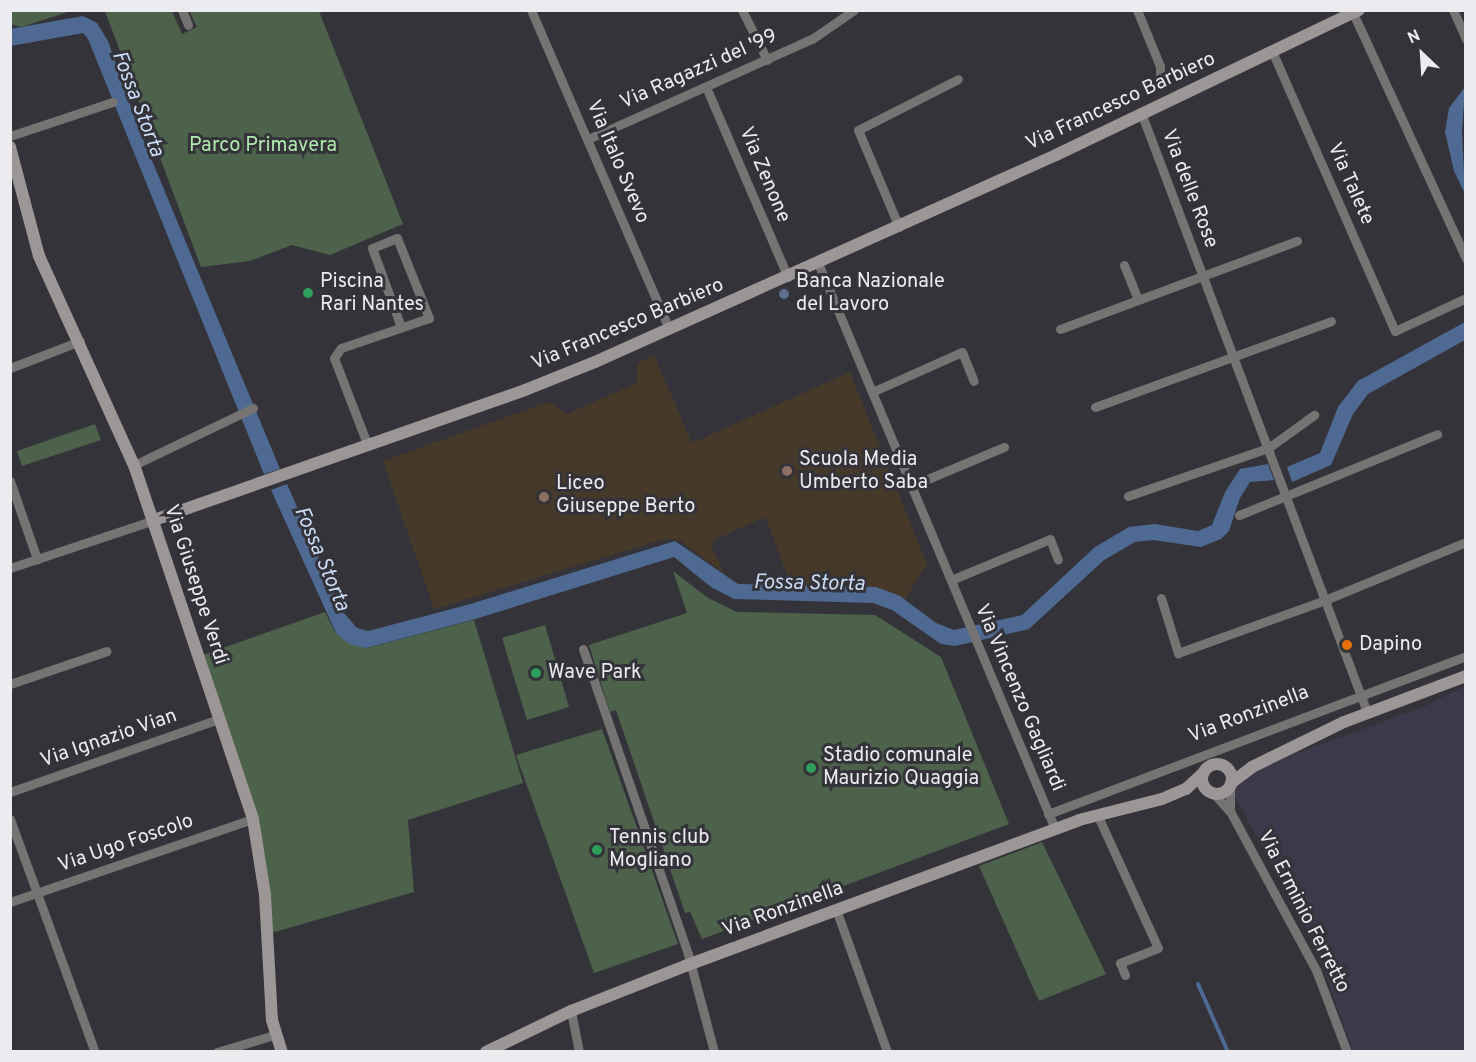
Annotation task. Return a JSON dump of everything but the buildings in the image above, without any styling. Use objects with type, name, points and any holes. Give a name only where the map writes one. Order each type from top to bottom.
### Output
[{"type":"street","points":[[182,10],[188,25]]},
{"type":"street","name":"Via Italo Svevo","points":[[531,10],[669,329]]},
{"type":"street","points":[[742,10],[767,60]]},
{"type":"street","name":"Via Ragazzi del '99","points":[[588,139],[812,39],[854,10]]},
{"type":"street","points":[[1137,10],[1160,66],[1160,77]]},
{"type":"street","points":[[1453,10],[1466,39]]},
{"type":"street","points":[[1356,12],[1466,259]]},
{"type":"street","name":"Via Francesco Barbiero","points":[[10,568],[525,390],[899,227],[1142,115],[1356,12]]},
{"type":"street","name":"Via Talete","points":[[1272,51],[1395,331],[1466,298]]},
{"type":"street","points":[[899,227],[858,130],[958,79]]},
{"type":"street","name":"Via Zenone","points":[[706,87],[788,277]]},
{"type":"street","points":[[10,136],[112,102]]},
{"type":"street","name":"Via delle Rose","points":[[1142,115],[1366,712]]},
{"type":"street","name":"Via Giuseppe Verdi","points":[[10,147],[39,256],[80,341],[134,465],[253,819],[265,895],[274,1035],[282,1052]]},
{"type":"street","points":[[368,446],[335,366],[336,352],[429,318],[396,238],[372,248],[401,327]]},
{"type":"street","name":"Via delle Rose","points":[[1060,329],[1297,241]]},
{"type":"street","name":"Via Vincenzo Gagliardi","points":[[819,263],[1055,829]]},
{"type":"street","points":[[1124,265],[1138,300]]},
{"type":"street","points":[[1095,407],[1234,359],[1331,321]]},
{"type":"street","points":[[10,368],[80,341]]},
{"type":"street","points":[[872,392],[962,352],[974,381]]},
{"type":"street","points":[[134,465],[252,408]]},
{"type":"street","points":[[1128,496],[1268,448],[1314,415]]},
{"type":"street","points":[[1239,515],[1437,434]]},
{"type":"street","points":[[911,486],[1004,447]]},
{"type":"street","points":[[10,481],[37,559]]},
{"type":"street","points":[[951,580],[1050,539],[1058,560]]},
{"type":"street","points":[[1161,597],[1178,653],[1325,600],[1466,542]]},
{"type":"street","points":[[583,650],[691,964],[714,1052]]},
{"type":"street","points":[[10,684],[106,651]]},
{"type":"street","name":"Via Ronzinella","points":[[1048,814],[1466,656]]},
{"type":"street","name":"Via Ronzinella","points":[[488,1051],[571,1011],[691,964],[837,912],[1055,829],[1097,814],[1170,796],[1210,793],[1231,785],[1261,762],[1366,712],[1466,676]]},
{"type":"street","name":"Via Ignazio Vian","points":[[10,792],[219,719]]},
{"type":"street","name":"Via Ronzinella","points":[[1170,796],[1190,786],[1211,765],[1261,762]]},
{"type":"street","name":"Via Ronzinella","points":[[1221,765],[1230,772],[1231,785]]},
{"type":"street","name":"Via Ronzinella","points":[[1203,773],[1210,793]]},
{"type":"street","name":"Via Erminio Ferretto","points":[[1231,785],[1228,799],[1237,824]]},
{"type":"street","name":"Via Erminio Ferretto","points":[[1210,793],[1226,806],[1237,824],[1316,970],[1347,1052]]},
{"type":"street","points":[[1097,814],[1158,948],[1120,963],[1125,975]]},
{"type":"street","points":[[10,819],[95,1052]]},
{"type":"street","name":"Via Ugo Foscolo","points":[[10,902],[253,819]]},
{"type":"street","points":[[837,912],[887,1052]]},
{"type":"street","points":[[571,1011],[579,1052]]},
{"type":"street","points":[[217,1052],[274,1035]]},
{"type":"shaded area","points":[[654,355],[692,443],[850,372],[927,564],[904,601],[792,588],[765,517],[714,540],[712,548],[725,574],[682,542],[668,538],[434,609],[383,461],[549,402],[567,414],[637,383],[637,363]]},
{"type":"shaded area","points":[[1465,686],[1465,1051],[1353,1051],[1315,946],[1233,793],[1237,775],[1423,707]]},
{"type":"green space","points":[[67,10],[68,12],[21,27],[11,24],[10,11]]},
{"type":"green space","name":"Parco Primavera","points":[[105,11],[172,11],[182,34],[197,27],[189,11],[319,11],[403,224],[330,255],[292,245],[250,261],[201,267]]},
{"type":"green space","points":[[95,424],[101,440],[22,466],[17,451]]},
{"type":"green space","name":"Stadio comunale Maurizio Quaggia","points":[[673,571],[708,598],[737,612],[875,615],[941,657],[1009,824],[702,939],[690,912],[685,913],[616,710],[610,712],[589,645],[687,613]]},
{"type":"green space","points":[[325,612],[336,634],[367,648],[474,620],[523,783],[408,820],[414,892],[271,933],[259,818],[203,655]]},
{"type":"green space","name":"Wave Park","points":[[545,625],[569,707],[527,720],[502,638]]},
{"type":"green space","name":"Tennis club Mogliano","points":[[602,729],[678,944],[594,973],[516,755]]},
{"type":"green space","points":[[1042,842],[1106,974],[1039,1001],[979,866]]},
{"type":"water","points":[[83,16],[97,23],[108,41],[136,122],[280,469],[264,474],[88,39],[83,33],[11,46],[10,29]]},
{"type":"water","points":[[1465,87],[1462,132],[1465,194],[1454,171],[1445,132],[1449,108]]},
{"type":"water","points":[[1465,322],[1465,340],[1368,394],[1353,414],[1331,465],[1292,482],[1287,467],[1320,453],[1338,407],[1358,381]]},
{"type":"water","points":[[1268,464],[1274,480],[1250,482],[1240,498],[1229,531],[1221,539],[1201,547],[1153,540],[1135,542],[1104,560],[1029,629],[955,646],[941,644],[892,610],[873,603],[734,599],[711,587],[674,557],[472,620],[366,648],[349,644],[336,633],[271,490],[287,484],[343,612],[357,628],[368,631],[467,605],[675,541],[738,584],[876,587],[900,596],[936,623],[954,630],[1022,615],[1095,547],[1129,527],[1155,524],[1198,531],[1212,525],[1225,492],[1240,469]]},
{"type":"waterway","points":[[1198,984],[1228,1052]]},
{"type":"place","name":"Piscina Rari Nantes","points":[[308,293]]},
{"type":"place","name":"Banca Nazionale del Lavoro","points":[[784,294]]},
{"type":"place","name":"Scuola Media Umberto Saba","points":[[787,471]]},
{"type":"place","name":"Liceo Giuseppe Berto","points":[[544,497]]},
{"type":"place","name":"Dapino","points":[[1347,645]]},
{"type":"place","name":"Wave Park","points":[[536,673]]},
{"type":"place","name":"Stadio comunale Maurizio Quaggia","points":[[811,768]]},
{"type":"place","name":"Tennis club Mogliano","points":[[597,850]]},
{"type":"water label","name":"Fossa Storta","points":[[137,104]]},
{"type":"water label","name":"Fossa Storta","points":[[321,559]]},
{"type":"water label","name":"Fossa Storta","points":[[809,584]]}]
